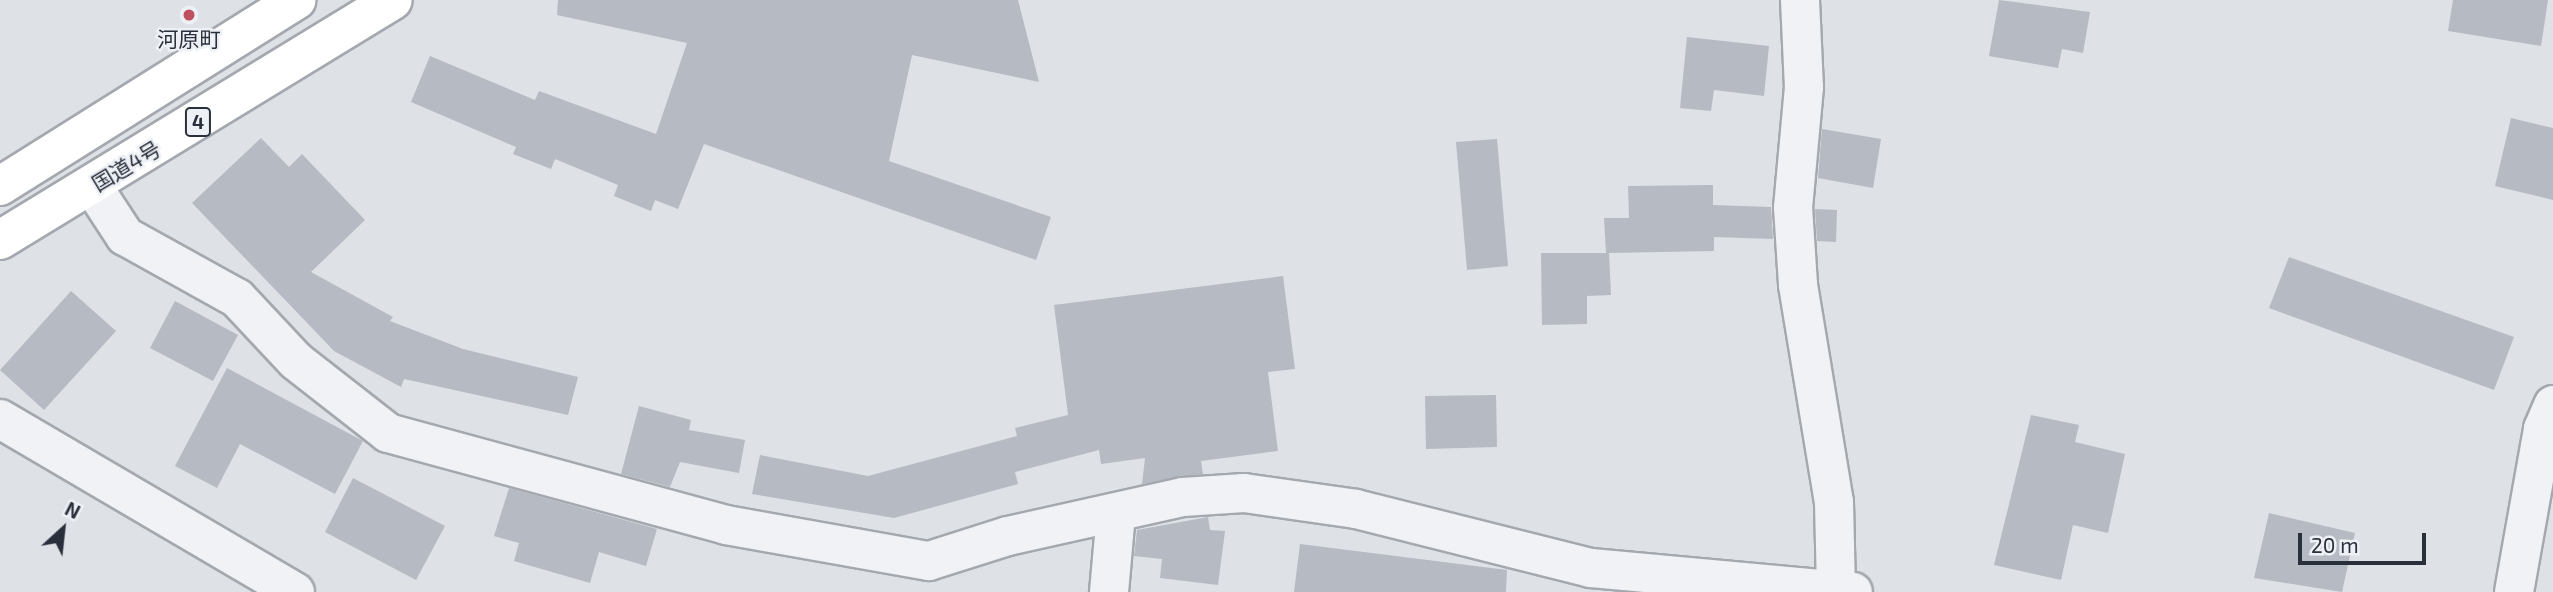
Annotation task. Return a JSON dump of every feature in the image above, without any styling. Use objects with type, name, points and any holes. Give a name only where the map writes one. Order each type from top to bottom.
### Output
[{"type":"highway","name":"4","points":[[3,180],[296,0]]},
{"type":"highway","name":"国道4号","points":[[0,240],[93,187],[393,0]]},
{"type":"street","points":[[93,187],[125,236],[237,298],[296,361],[406,441],[726,525],[929,561],[1008,536],[1183,498],[1255,495],[1356,509],[1591,568],[1845,591],[1834,502],[1798,285],[1793,207],[1804,87],[1800,0]]},
{"type":"street","points":[[2514,592],[2543,429],[2553,405]]},
{"type":"street","points":[[0,419],[295,592]]},
{"type":"street","points":[[1109,592],[1116,514]]},
{"type":"building","points":[[558,0],[1018,0],[1039,82],[912,55],[889,161],[1051,217],[1036,260],[704,144],[678,209],[655,200],[651,211],[614,196],[618,185],[555,159],[551,169],[513,154],[516,147],[411,102],[430,56],[535,100],[539,91],[656,134],[687,43],[557,15]]},
{"type":"building","points":[[1999,0],[2090,12],[2083,53],[2062,49],[2058,68],[1989,56]]},
{"type":"building","points":[[2453,0],[2548,0],[2541,46],[2448,31]]},
{"type":"building","points":[[1687,37],[1769,46],[1764,96],[1714,90],[1711,111],[1680,108]]},
{"type":"building","points":[[2511,118],[2553,128],[2553,200],[2495,186]]},
{"type":"building","points":[[1822,129],[1881,139],[1873,188],[1818,178]]},
{"type":"building","points":[[261,138],[289,167],[302,154],[365,220],[311,272],[393,317],[390,321],[463,349],[578,377],[568,415],[404,379],[401,387],[334,351],[192,203]]},
{"type":"building","points":[[1497,139],[1508,266],[1467,270],[1456,142]]},
{"type":"building","points":[[1713,185],[1713,205],[1771,207],[1773,239],[1714,237],[1714,251],[1609,253],[1611,295],[1587,296],[1587,324],[1542,325],[1541,253],[1606,253],[1604,218],[1629,218],[1628,186]]},
{"type":"building","points":[[1815,209],[1837,210],[1836,242],[1817,241]]},
{"type":"building","points":[[2289,257],[2514,337],[2494,390],[2269,308]]},
{"type":"building","points":[[1283,276],[1295,369],[1268,372],[1278,451],[1201,461],[1203,474],[1142,484],[1145,458],[1101,464],[1099,450],[1015,472],[1018,484],[894,518],[752,494],[760,455],[868,476],[1017,436],[1015,428],[1068,415],[1054,305]]},
{"type":"building","points":[[71,291],[116,331],[44,410],[0,370]]},
{"type":"building","points":[[175,301],[238,335],[213,381],[150,348]]},
{"type":"building","points":[[227,368],[363,441],[335,494],[240,444],[217,488],[175,466]]},
{"type":"building","points":[[1496,395],[1497,447],[1426,449],[1425,396]]},
{"type":"building","points":[[639,406],[691,420],[689,430],[745,440],[739,473],[680,462],[670,487],[621,474]]},
{"type":"building","points":[[2031,415],[2079,425],[2075,442],[2125,454],[2108,533],[2073,525],[2061,580],[1994,565]]},
{"type":"building","points":[[353,478],[445,526],[416,580],[325,532]]},
{"type":"building","points":[[509,488],[657,529],[646,566],[599,552],[590,583],[514,561],[519,543],[494,536]]},
{"type":"building","points":[[2269,513],[2355,533],[2342,592],[2254,578]]},
{"type":"building","points":[[1208,517],[1210,530],[1225,531],[1218,585],[1160,578],[1162,559],[1134,556],[1137,530]]},
{"type":"building","points":[[1300,544],[1507,570],[1506,592],[1294,592]]},
{"type":"place","name":"河原町","points":[[189,15]]}]
